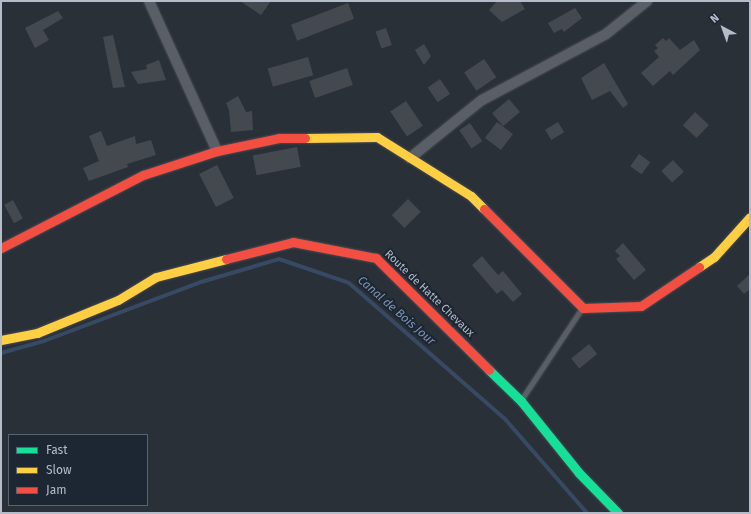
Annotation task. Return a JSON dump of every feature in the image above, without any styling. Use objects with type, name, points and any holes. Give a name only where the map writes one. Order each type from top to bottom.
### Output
[{"type":"street","points":[[149,1],[217,151]]},
{"type":"street","points":[[410,158],[482,100],[606,34],[647,1]]},
{"type":"street","points":[[1,248],[143,175],[217,151],[279,138],[377,137],[471,196],[583,308],[641,306],[714,257],[750,217]]},
{"type":"street","name":"Route de Hatte Chevaux","points":[[1,340],[37,333],[118,300],[156,277],[293,242],[376,258],[521,401],[579,473],[618,513]]},
{"type":"lane","points":[[521,401],[583,308]]},
{"type":"building","points":[[240,1],[271,1],[261,15]]},
{"type":"building","points":[[497,1],[520,1],[525,9],[502,22],[489,10]]},
{"type":"building","points":[[348,3],[354,19],[297,41],[291,25]]},
{"type":"building","points":[[575,8],[582,18],[564,32],[562,29],[554,33],[548,23]]},
{"type":"building","points":[[58,11],[63,18],[43,30],[49,40],[35,48],[25,28]]},
{"type":"building","points":[[386,28],[392,45],[381,49],[376,32]]},
{"type":"building","points":[[113,35],[125,87],[113,88],[103,37]]},
{"type":"building","points":[[663,38],[666,41],[669,38],[680,50],[694,40],[700,50],[673,75],[670,71],[653,86],[641,73],[659,57],[654,51],[658,48],[655,45]]},
{"type":"building","points":[[424,44],[431,56],[424,65],[415,50]]},
{"type":"building","points":[[308,57],[313,75],[273,87],[268,69]]},
{"type":"building","points":[[484,59],[496,77],[476,91],[464,72]]},
{"type":"building","points":[[159,60],[166,80],[138,84],[131,72],[147,69],[146,65]]},
{"type":"building","points":[[604,63],[628,104],[623,108],[610,91],[592,100],[581,78]]},
{"type":"building","points":[[347,68],[353,85],[315,98],[309,81]]},
{"type":"building","points":[[440,79],[450,94],[438,102],[428,87]]},
{"type":"building","points":[[238,96],[246,112],[252,111],[253,130],[231,132],[229,110],[226,103]]},
{"type":"building","points":[[509,99],[520,112],[503,126],[492,113]]},
{"type":"building","points":[[406,101],[423,126],[407,136],[390,112]]},
{"type":"building","points":[[695,112],[709,125],[697,138],[683,125]]},
{"type":"building","points":[[497,122],[513,134],[501,150],[485,138]]},
{"type":"building","points":[[558,122],[564,132],[551,140],[545,130]]},
{"type":"building","points":[[470,123],[482,141],[472,149],[459,130]]},
{"type":"building","points":[[101,131],[107,146],[135,136],[136,144],[151,140],[156,155],[127,164],[128,167],[89,181],[83,168],[99,161],[89,136]]},
{"type":"building","points":[[297,147],[301,167],[257,175],[253,156]]},
{"type":"building","points":[[639,154],[650,162],[642,174],[630,166]]},
{"type":"building","points":[[673,160],[684,172],[672,183],[661,171]]},
{"type":"building","points":[[217,165],[234,198],[216,207],[199,174]]},
{"type":"building","points":[[408,199],[421,212],[404,228],[392,215]]},
{"type":"building","points":[[13,200],[23,219],[14,223],[4,205]]},
{"type":"building","points":[[623,243],[646,270],[634,280],[616,259],[620,256],[615,251]]},
{"type":"building","points":[[482,256],[498,275],[503,271],[522,294],[513,302],[502,290],[497,294],[472,265]]},
{"type":"building","points":[[750,274],[750,289],[744,294],[737,286]]},
{"type":"building","points":[[589,344],[597,354],[579,369],[571,358]]},
{"type":"waterway","name":"Canal de Bois Jour","points":[[1,353],[44,341],[201,282],[279,259],[349,283],[505,419],[587,513]]},
{"type":"traffic: fast","points":[[489,370],[521,401],[579,473],[618,513]]},
{"type":"traffic: slow","points":[[305,138],[377,137],[471,196],[484,209]]},
{"type":"traffic: slow","points":[[699,267],[714,257],[750,217]]},
{"type":"traffic: slow","points":[[1,340],[37,333],[118,300],[156,277],[226,259]]},
{"type":"traffic: jam","points":[[1,248],[143,175],[217,151],[279,138],[305,138]]},
{"type":"traffic: jam","points":[[484,209],[583,308],[641,306],[699,267]]},
{"type":"traffic: jam","points":[[226,259],[293,242],[376,258],[489,370]]}]
